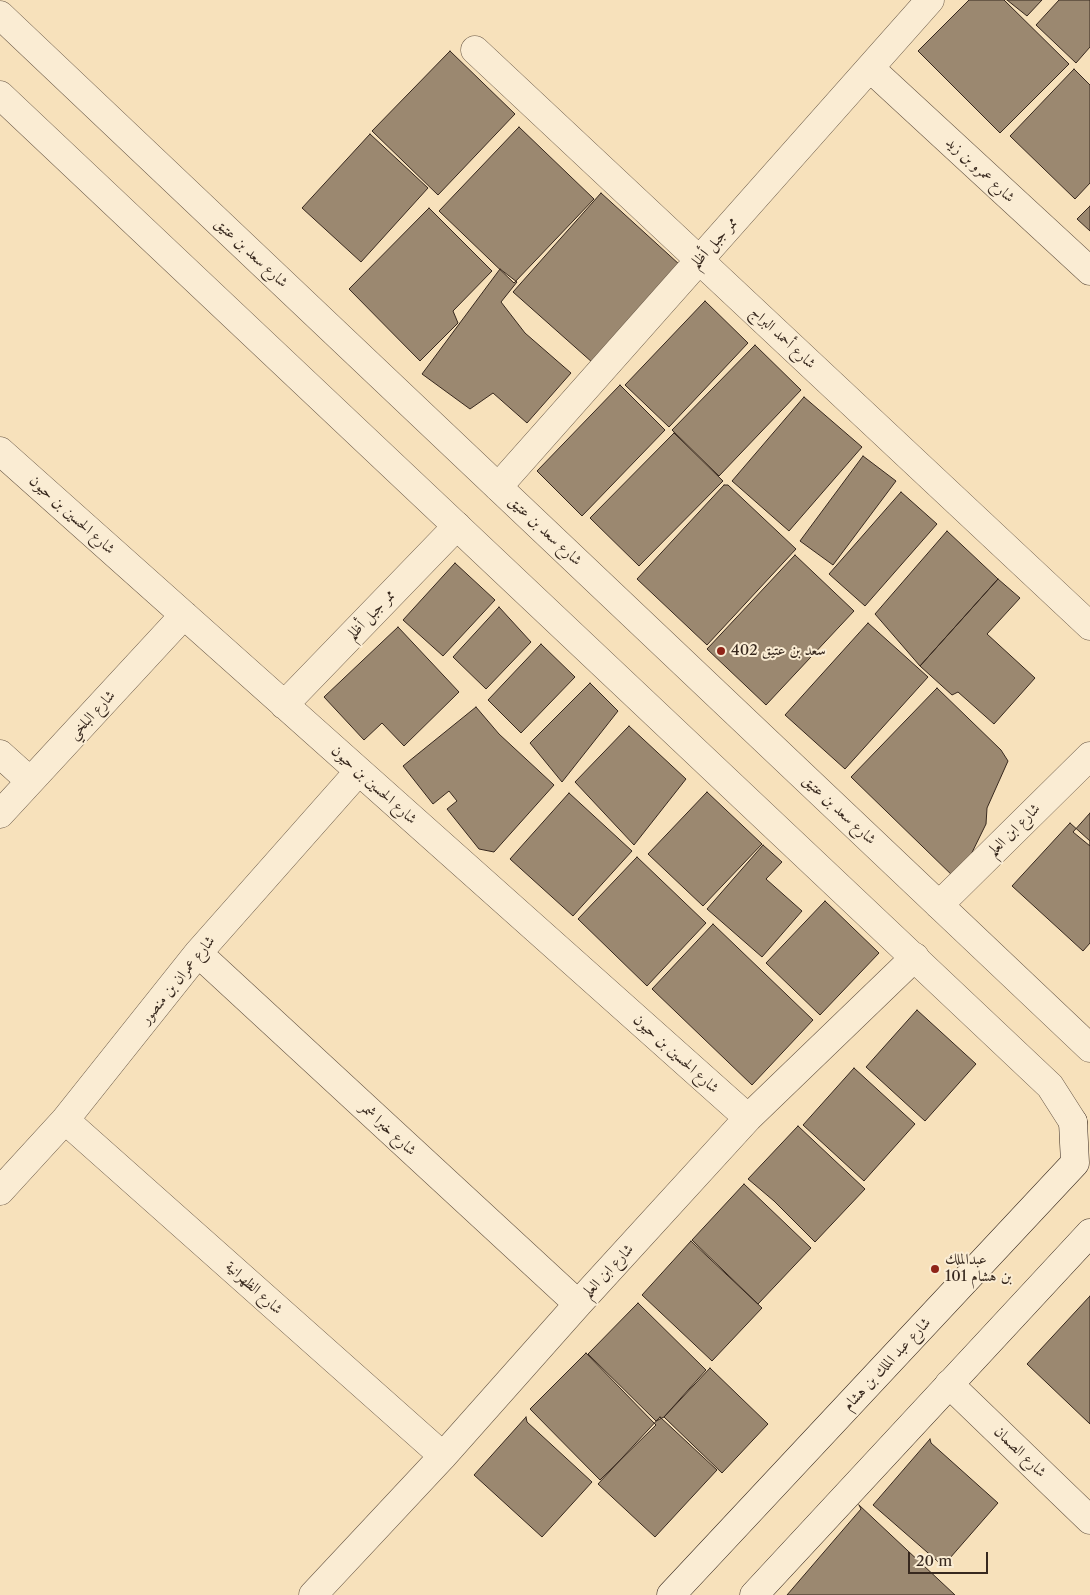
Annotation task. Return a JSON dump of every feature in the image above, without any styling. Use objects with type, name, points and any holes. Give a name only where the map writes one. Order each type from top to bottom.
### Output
[{"type":"street","name":"ممر جبل أظلم","points":[[498,487],[930,0]]},
{"type":"street","name":"شارع سعد بن عتيق","points":[[0,15],[1090,1048]]},
{"type":"street","name":"شارع أحمد البراج","points":[[475,50],[1090,626]]},
{"type":"street","name":"شارع عمرو بن زيد","points":[[870,68],[1090,271]]},
{"type":"street","points":[[1,98],[915,957],[1050,1086],[1082,1120]]},
{"type":"street","name":"شارع الحسين بن حيون","points":[[0,451],[748,1118]]},
{"type":"street","name":"ممر جبل أظلم","points":[[284,705],[457,526]]},
{"type":"street","name":"شارع البلخي","points":[[0,814],[184,615]]},
{"type":"street","points":[[0,754],[30,781]]},
{"type":"street","name":"شارع ابن العلم","points":[[939,905],[1090,756]]},
{"type":"street","name":"شارع عمران بن منصور","points":[[0,1191],[65,1120],[198,953],[359,771]]},
{"type":"street","name":"شارع خبرا شمر","points":[[198,953],[578,1304]]},
{"type":"street","name":"شارع ابن العلم","points":[[313,1595],[443,1456],[578,1304],[748,1118],[915,957]]},
{"type":"street","name":"شارع الظهرانية","points":[[65,1120],[443,1456]]},
{"type":"street","name":"شارع عبد الملك بن هشام","points":[[671,1595],[1075,1163],[1082,1120]]},
{"type":"street","points":[[761,1592],[1090,1233]]},
{"type":"street","name":"شارع الصمان","points":[[950,1384],[1090,1520]]},
{"type":"building","points":[[969,0],[1004,0],[1069,64],[1000,133],[918,51]]},
{"type":"building","points":[[1007,0],[1042,0],[1027,16]]},
{"type":"building","points":[[1059,0],[1090,0],[1090,47],[1076,63],[1036,25]]},
{"type":"building","points":[[450,51],[515,114],[438,195],[372,131]]},
{"type":"building","points":[[1074,69],[1090,85],[1090,183],[1075,199],[1010,136]]},
{"type":"building","points":[[519,127],[594,199],[514,283],[439,211]]},
{"type":"building","points":[[370,134],[428,188],[361,262],[302,208]]},
{"type":"building","points":[[601,193],[680,265],[593,363],[513,292]]},
{"type":"building","points":[[1090,206],[1090,231],[1077,219]]},
{"type":"building","points":[[429,208],[492,271],[453,311],[458,323],[420,361],[349,289]]},
{"type":"building","points":[[500,269],[517,282],[501,302],[525,333],[571,373],[527,423],[493,393],[470,409],[422,374]]},
{"type":"building","points":[[705,301],[748,343],[669,427],[625,385]]},
{"type":"building","points":[[755,345],[801,390],[719,476],[672,430]]},
{"type":"building","points":[[620,385],[665,430],[582,516],[537,471]]},
{"type":"building","points":[[804,397],[862,447],[789,531],[732,481]]},
{"type":"building","points":[[674,433],[723,481],[639,566],[590,518]]},
{"type":"building","points":[[863,456],[896,481],[833,565],[800,541]]},
{"type":"building","points":[[724,485],[728,485],[796,549],[707,645],[637,579]]},
{"type":"building","points":[[901,492],[937,524],[865,606],[829,574]]},
{"type":"building","points":[[947,531],[998,579],[920,666],[875,614]]},
{"type":"building","points":[[795,555],[854,611],[766,705],[707,649]]},
{"type":"building","points":[[455,563],[495,600],[443,656],[403,620]]},
{"type":"building","points":[[998,579],[1020,598],[987,634],[1035,678],[994,724],[958,692],[952,695],[920,666]]},
{"type":"building","points":[[499,607],[531,642],[486,689],[453,657]]},
{"type":"building","points":[[868,623],[928,677],[845,769],[785,715]]},
{"type":"building","points":[[398,627],[459,692],[404,746],[382,723],[364,740],[324,697]]},
{"type":"building","points":[[541,644],[575,677],[521,733],[488,700]]},
{"type":"building","points":[[590,683],[618,711],[562,782],[530,743]]},
{"type":"building","points":[[937,688],[1001,750],[1008,761],[987,808],[986,824],[958,881],[851,777]]},
{"type":"building","points":[[476,707],[499,734],[554,785],[494,852],[479,849],[447,809],[457,801],[449,791],[433,804],[403,766]]},
{"type":"building","points":[[629,726],[686,779],[634,845],[575,782]]},
{"type":"building","points":[[707,792],[762,844],[703,906],[648,854]]},
{"type":"building","points":[[569,793],[632,851],[573,916],[510,859]]},
{"type":"building","points":[[1090,813],[1090,846],[1073,832]]},
{"type":"building","points":[[1070,823],[1090,841],[1090,943],[1083,951],[1012,886]]},
{"type":"building","points":[[763,845],[782,862],[766,879],[802,911],[762,957],[707,909]]},
{"type":"building","points":[[637,857],[706,923],[647,986],[578,919]]},
{"type":"building","points":[[825,901],[879,953],[820,1015],[766,963]]},
{"type":"building","points":[[713,924],[813,1020],[752,1085],[652,989]]},
{"type":"building","points":[[917,1010],[976,1064],[925,1121],[866,1067]]},
{"type":"building","points":[[854,1068],[915,1124],[864,1181],[803,1125]]},
{"type":"building","points":[[798,1126],[865,1189],[815,1242],[774,1201],[748,1179]]},
{"type":"building","points":[[744,1184],[811,1248],[758,1304],[692,1240]]},
{"type":"building","points":[[691,1241],[762,1308],[712,1361],[642,1295]]},
{"type":"building","points":[[1090,1296],[1090,1424],[1027,1364]]},
{"type":"building","points":[[638,1303],[706,1370],[664,1417],[656,1421],[588,1354]]},
{"type":"building","points":[[586,1353],[656,1425],[600,1480],[530,1409]]},
{"type":"building","points":[[710,1368],[768,1424],[722,1473],[664,1417]]},
{"type":"building","points":[[526,1417],[527,1422],[592,1482],[542,1537],[474,1475]]},
{"type":"building","points":[[660,1417],[717,1470],[655,1537],[598,1484]]},
{"type":"building","points":[[930,1439],[931,1443],[998,1503],[943,1566],[873,1505]]},
{"type":"building","points":[[859,1505],[955,1595],[787,1595],[861,1509]]},
{"type":"place","name":"سعد بن عتيق 402","points":[[721,651]]},
{"type":"place","name":"عبدالملك بن هشام 101","points":[[935,1269]]}]
